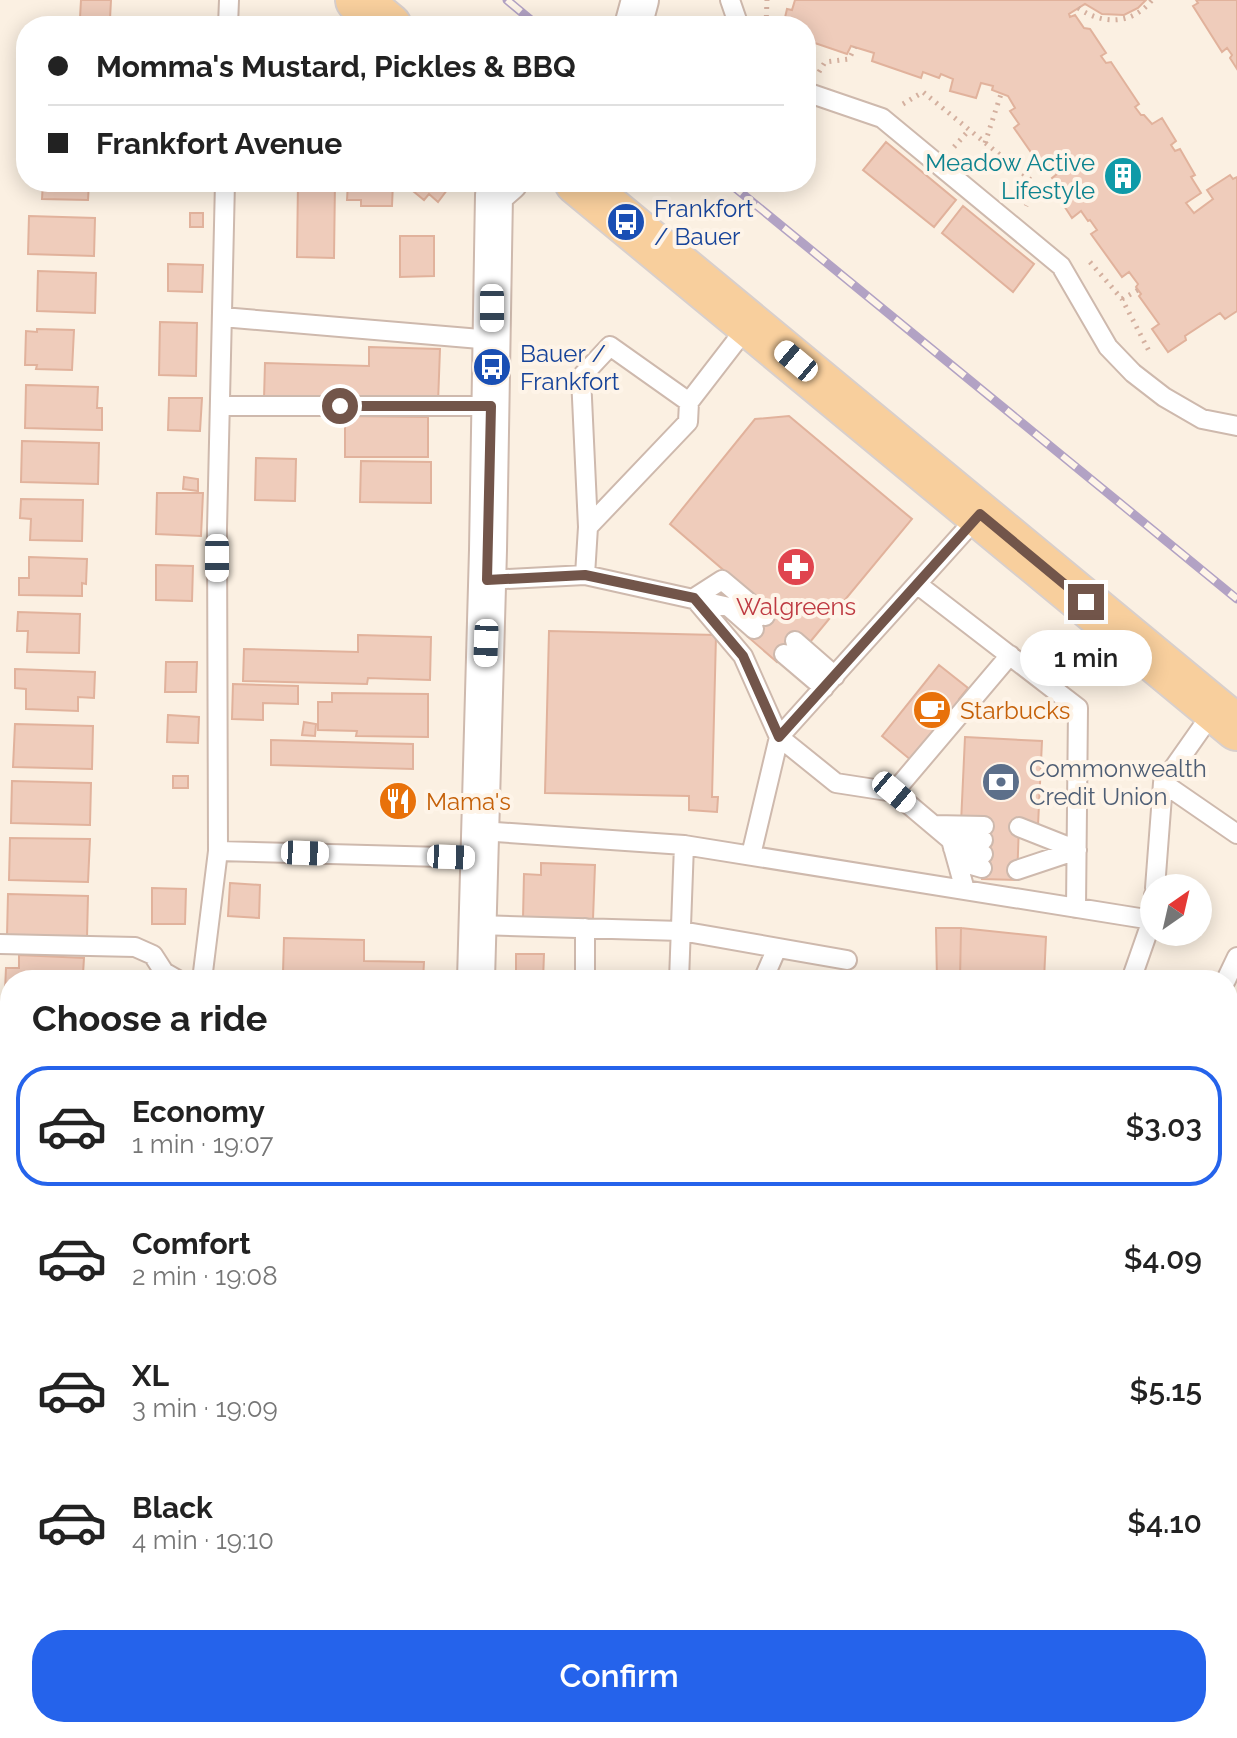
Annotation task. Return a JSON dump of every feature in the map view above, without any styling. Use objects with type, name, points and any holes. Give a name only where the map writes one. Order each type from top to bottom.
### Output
[{"type":"main road","points":[[358,0],[377,16]]},
{"type":"main road","points":[[589,192],[1226,719]]},
{"type":"street","points":[[476,970],[494,195],[497,192]]},
{"type":"lane","points":[[816,95],[882,118],[1061,266],[1108,347],[1133,373],[1164,397],[1202,419],[1237,426]]},
{"type":"lane","points":[[203,970],[218,851],[217,529],[225,192]]},
{"type":"lane","points":[[222,317],[492,340]]},
{"type":"lane","points":[[588,527],[688,422],[689,402],[750,323]]},
{"type":"lane","points":[[585,575],[588,527],[581,377],[610,346],[689,402]]},
{"type":"lane","points":[[220,406],[491,406]]},
{"type":"lane","points":[[751,855],[779,737],[980,514]]},
{"type":"lane","points":[[487,580],[585,575],[729,607],[760,622]]},
{"type":"lane","points":[[917,584],[1078,708],[1076,908]]},
{"type":"lane","points":[[694,598],[743,656],[779,737],[836,783],[894,792],[948,843],[965,890]]},
{"type":"lane","points":[[790,648],[829,682]]},
{"type":"lane","points":[[894,792],[1010,655]]},
{"type":"lane","points":[[1156,874],[1163,783],[1226,719]]},
{"type":"lane","points":[[1163,783],[1237,834]]},
{"type":"lane","points":[[948,843],[983,847],[948,843]]},
{"type":"lane","points":[[218,851],[480,844],[684,845],[1140,918]]},
{"type":"lane","points":[[679,970],[684,845]]},
{"type":"lane","points":[[1077,850],[1018,848],[1077,850]]},
{"type":"lane","points":[[478,925],[681,931],[847,960]]},
{"type":"lane","points":[[585,928],[585,970]]},
{"type":"lane","points":[[0,944],[135,947],[153,955],[163,970]]},
{"type":"lane","points":[[1134,970],[1143,946]]},
{"type":"lane","points":[[767,970],[777,948]]},
{"type":"path","points":[[1078,8],[1090,17],[1119,21],[1145,9],[1152,0]]},
{"type":"path","points":[[817,76],[825,62],[849,59],[855,47]]},
{"type":"path","points":[[985,143],[1001,94]]},
{"type":"path","points":[[1122,299],[1138,290]]},
{"type":"building","points":[[81,0],[111,0],[110,16],[80,16]]},
{"type":"building","name":"Meadow Active Lifestyle","points":[[795,0],[1146,0],[1124,15],[1102,14],[1085,4],[1069,14],[1070,17],[1075,15],[1084,28],[1090,29],[1106,53],[1101,56],[1106,63],[1111,62],[1139,104],[1135,107],[1141,115],[1152,124],[1162,118],[1176,141],[1171,145],[1175,151],[1180,149],[1195,175],[1191,177],[1201,193],[1186,203],[1194,213],[1213,199],[1207,190],[1230,175],[1233,179],[1237,177],[1237,311],[1225,319],[1220,313],[1185,336],[1186,340],[1168,352],[1152,329],[1159,324],[1139,296],[1138,284],[1129,272],[1122,277],[1091,234],[1097,230],[1081,211],[1072,218],[1057,195],[1062,191],[1052,178],[1057,174],[1051,166],[1044,171],[1014,128],[1019,124],[1010,111],[1015,108],[1008,96],[992,90],[993,86],[981,83],[976,98],[950,91],[953,79],[941,74],[939,78],[923,72],[921,78],[872,61],[874,53],[851,46],[847,54],[816,43],[816,16],[785,16],[787,9],[792,10]]},
{"type":"building","points":[[1196,0],[1237,0],[1237,69],[1230,58],[1232,55],[1227,48],[1222,52],[1193,6],[1198,3]]},
{"type":"building","points":[[886,142],[956,200],[934,227],[863,170]]},
{"type":"building","points":[[42,192],[88,192],[88,200],[42,199]]},
{"type":"building","points":[[298,192],[335,192],[334,258],[297,257]]},
{"type":"building","points":[[347,192],[393,192],[392,206],[361,206],[361,200],[347,200]]},
{"type":"building","points":[[414,192],[446,192],[438,202],[429,194],[424,200]]},
{"type":"building","points":[[963,206],[1034,264],[1013,292],[942,233]]},
{"type":"building","points":[[190,213],[203,213],[203,227],[190,227]]},
{"type":"building","points":[[29,216],[95,218],[94,256],[28,254]]},
{"type":"building","points":[[400,236],[434,236],[434,276],[400,277]]},
{"type":"building","points":[[168,264],[203,265],[202,292],[168,291]]},
{"type":"building","points":[[38,271],[96,273],[95,313],[37,311]]},
{"type":"building","points":[[160,322],[197,323],[196,376],[159,375]]},
{"type":"building","points":[[37,329],[74,330],[72,370],[36,369],[37,365],[25,365],[26,331],[37,332]]},
{"type":"building","points":[[369,347],[440,349],[438,403],[264,399],[265,363],[369,366]]},
{"type":"building","points":[[26,385],[98,387],[97,408],[102,408],[102,430],[25,428]]},
{"type":"building","points":[[169,398],[202,398],[200,431],[168,430]]},
{"type":"building","points":[[345,416],[428,417],[428,457],[345,457]]},
{"type":"building","name":"Walgreens","points":[[789,416],[912,519],[810,642],[800,634],[777,662],[748,637],[770,610],[670,524],[755,419]]},
{"type":"building","points":[[22,441],[99,443],[98,484],[21,482]]},
{"type":"building","points":[[256,458],[296,459],[295,501],[255,500]]},
{"type":"building","points":[[361,461],[431,462],[431,503],[360,502]]},
{"type":"building","points":[[184,477],[198,479],[198,491],[183,489]]},
{"type":"building","points":[[157,493],[203,493],[201,536],[156,534]]},
{"type":"building","points":[[21,499],[83,500],[82,541],[30,540],[31,519],[20,518]]},
{"type":"building","points":[[29,557],[87,559],[82,596],[19,595],[19,578],[29,578]]},
{"type":"building","points":[[156,565],[193,566],[192,601],[156,600]]},
{"type":"building","points":[[18,612],[80,614],[79,653],[27,652],[28,631],[17,631]]},
{"type":"building","points":[[549,631],[716,635],[712,797],[718,797],[717,812],[689,810],[689,796],[545,793]]},
{"type":"building","points":[[358,635],[431,637],[430,680],[368,678],[367,684],[243,681],[244,649],[358,652]]},
{"type":"building","points":[[166,662],[197,662],[196,692],[165,692]]},
{"type":"building","name":"Starbucks","points":[[939,665],[968,688],[959,699],[965,704],[912,761],[882,736]]},
{"type":"building","points":[[15,669],[95,672],[94,698],[78,697],[78,711],[26,709],[26,689],[15,688]]},
{"type":"building","points":[[233,684],[298,686],[298,704],[263,703],[263,720],[232,719]]},
{"type":"building","points":[[332,693],[428,694],[428,737],[356,736],[357,731],[318,730],[318,702],[332,702]]},
{"type":"building","points":[[168,715],[199,717],[198,743],[167,742]]},
{"type":"building","points":[[304,722],[316,724],[315,736],[302,735]]},
{"type":"building","points":[[15,724],[93,726],[92,769],[13,767]]},
{"type":"building","name":"Commonwealth Credit Union","points":[[965,737],[1042,741],[1038,826],[1019,825],[1017,880],[982,879],[984,824],[961,823]]},
{"type":"building","points":[[271,740],[413,744],[413,769],[271,765]]},
{"type":"building","points":[[173,776],[188,776],[188,788],[173,788]]},
{"type":"building","points":[[12,781],[91,783],[90,825],[11,823]]},
{"type":"building","points":[[10,838],[90,839],[88,882],[9,880]]},
{"type":"building","points":[[541,863],[595,865],[593,919],[523,918],[524,874],[541,875]]},
{"type":"building","points":[[230,883],[260,885],[259,918],[228,916]]},
{"type":"building","points":[[152,888],[186,889],[185,924],[152,924]]},
{"type":"building","points":[[8,894],[88,896],[87,938],[7,936]]},
{"type":"building","points":[[936,928],[961,928],[960,970],[937,970]]},
{"type":"building","points":[[961,928],[1046,937],[1044,970],[960,970]]},
{"type":"building","points":[[284,938],[364,940],[364,961],[424,962],[424,970],[283,970]]},
{"type":"building","points":[[516,954],[544,954],[543,970],[516,970]]},
{"type":"building","points":[[19,955],[84,958],[83,970],[6,970],[19,968]]},
{"type":"railway","points":[[507,0],[526,16]]},
{"type":"railway","points":[[740,192],[1237,599]]},
{"type":"place","name":"Meadow Active Lifestyle","points":[[1123,176]]},
{"type":"place","name":"Frankfort / Bauer","points":[[626,222]]},
{"type":"place","name":"Bauer / Frankfort","points":[[492,367]]},
{"type":"place","name":"Walgreens","points":[[796,567]]},
{"type":"place","name":"Starbucks","points":[[932,710]]},
{"type":"place","name":"Commonwealth Credit Union","points":[[1001,782]]},
{"type":"place","name":"Mama's","points":[[398,801]]},
{"type":"route","points":[[340,406],[491,406],[487,580],[585,575],[694,598],[743,656],[779,737],[980,514],[1086,602]]}]
